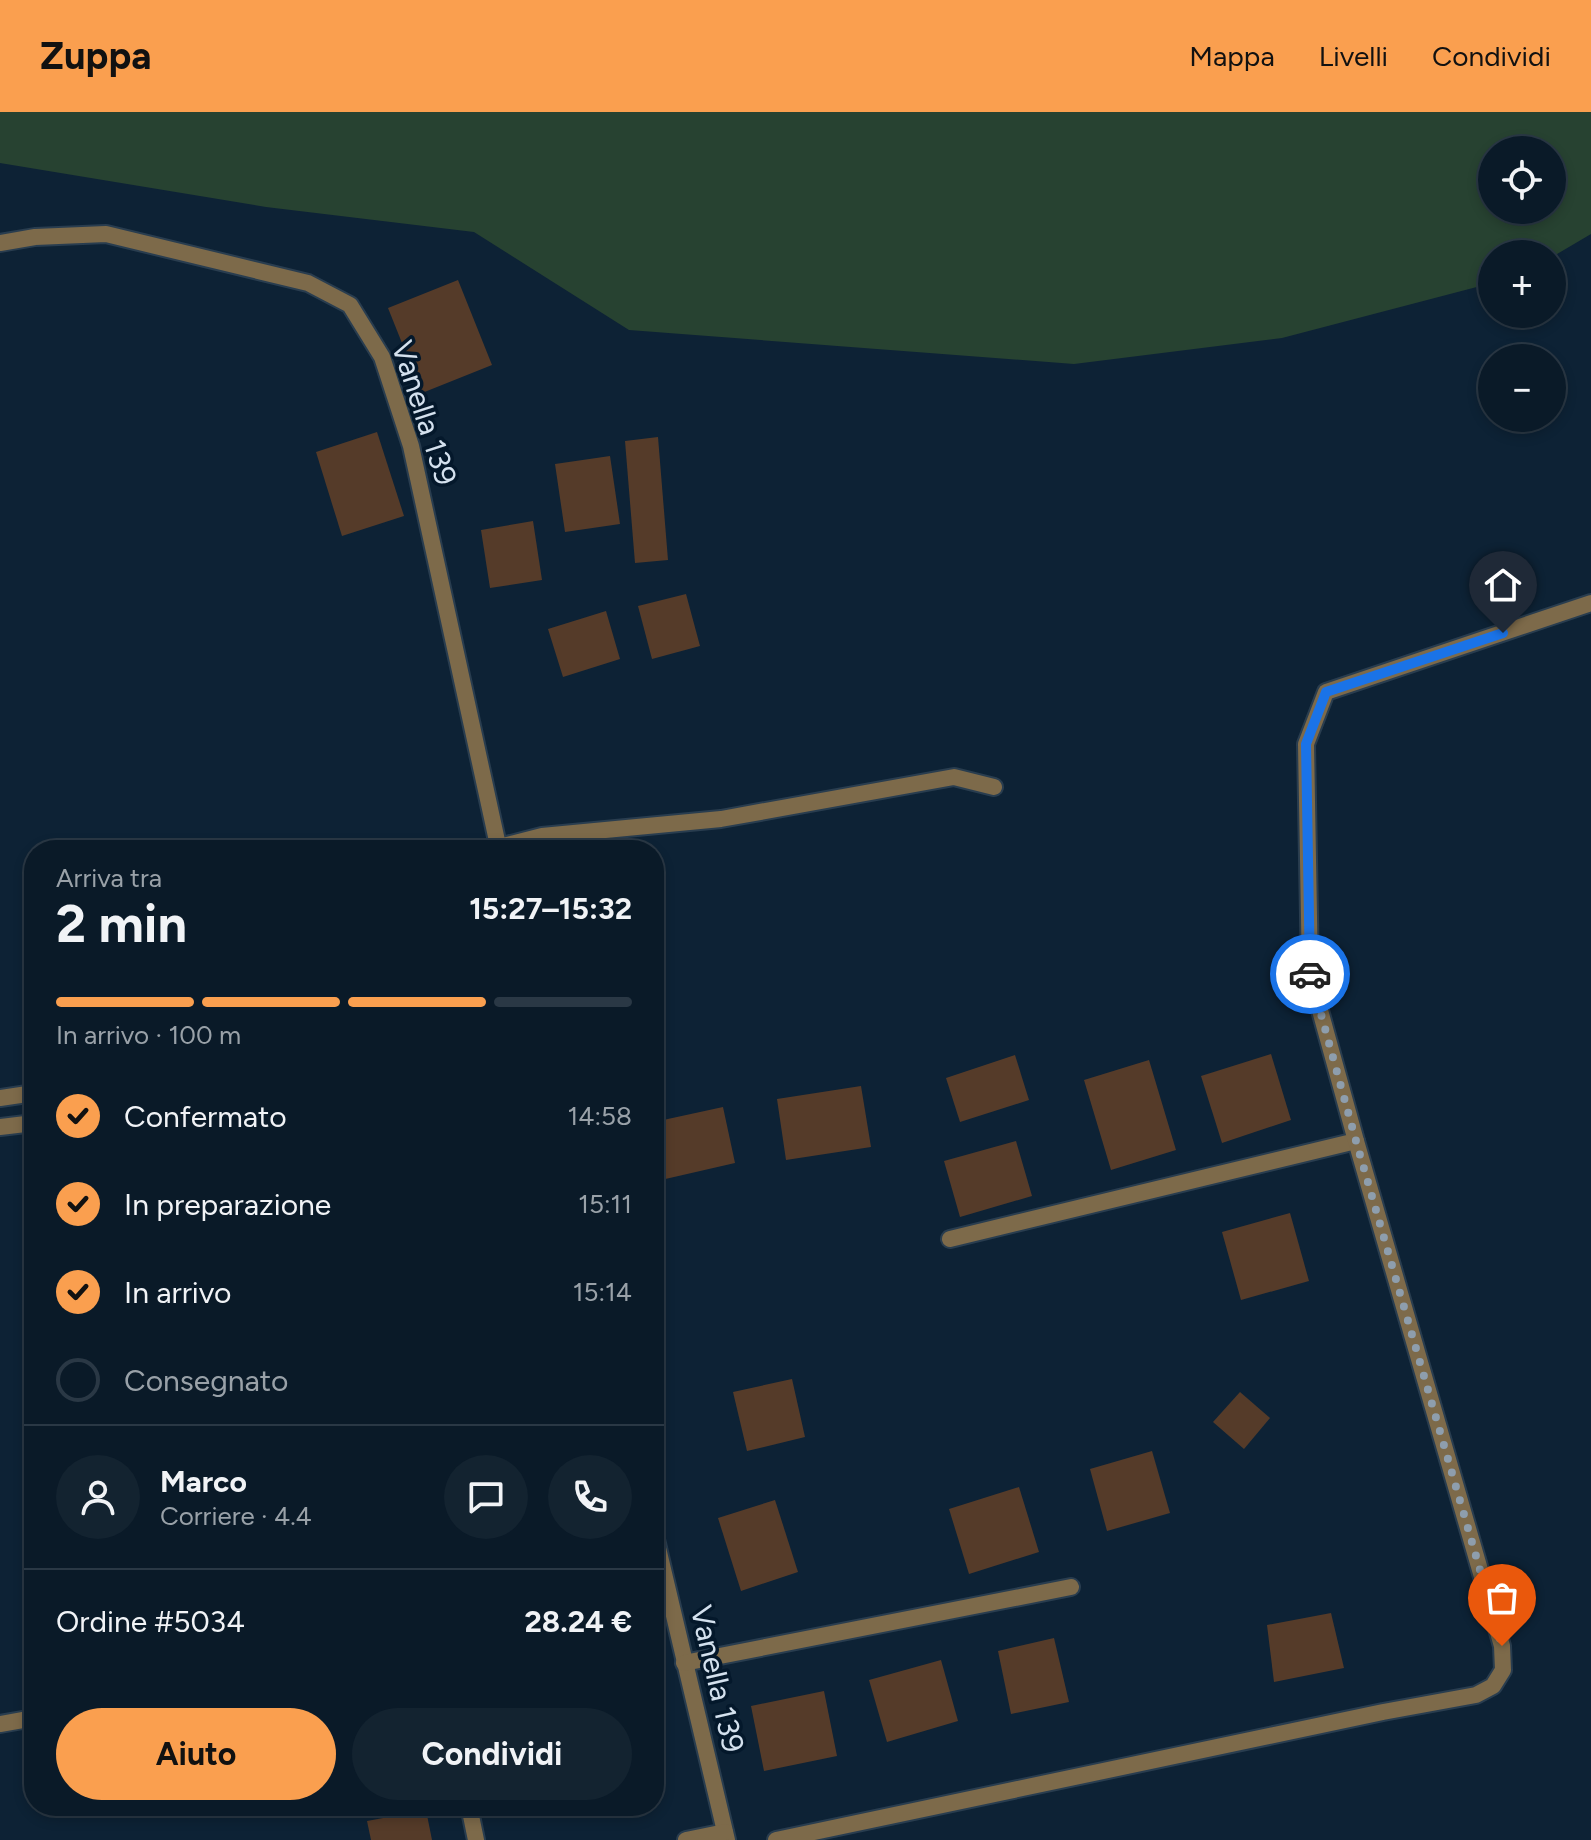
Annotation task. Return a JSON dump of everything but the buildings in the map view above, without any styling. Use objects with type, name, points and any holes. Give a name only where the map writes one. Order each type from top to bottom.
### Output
[{"type":"street","name":"Vanella 139","points":[[0,243],[35,237],[106,234],[308,283],[350,305],[382,357],[411,446],[497,840]]},
{"type":"street","points":[[776,1840],[1351,1718],[1476,1695],[1493,1686],[1503,1670],[1502,1646],[1310,974],[1306,744],[1326,692],[1591,603]]},
{"type":"street","points":[[529,840],[542,836],[721,819],[954,777],[994,787]]},
{"type":"street","points":[[0,1098],[24,1094]]},
{"type":"street","points":[[0,1127],[24,1124]]},
{"type":"street","points":[[950,1239],[1356,1141]]},
{"type":"street","name":"Vanella 139","points":[[664,1575],[726,1836]]},
{"type":"street","points":[[684,1663],[1071,1587]]},
{"type":"street","points":[[0,1724],[24,1720]]},
{"type":"street","points":[[471,1816],[476,1840]]},
{"type":"street","points":[[686,1840],[726,1836]]},
{"type":"green space","points":[[0,112],[1591,112],[1591,234],[1566,249],[1566,240],[1478,240],[1478,287],[1282,338],[1074,364],[629,330],[474,232],[266,207],[0,163]]},
{"type":"way so far","points":[[1310,974],[1502,1646]]},
{"type":"route","points":[[1310,974],[1306,744],[1326,692],[1503,633]]}]
